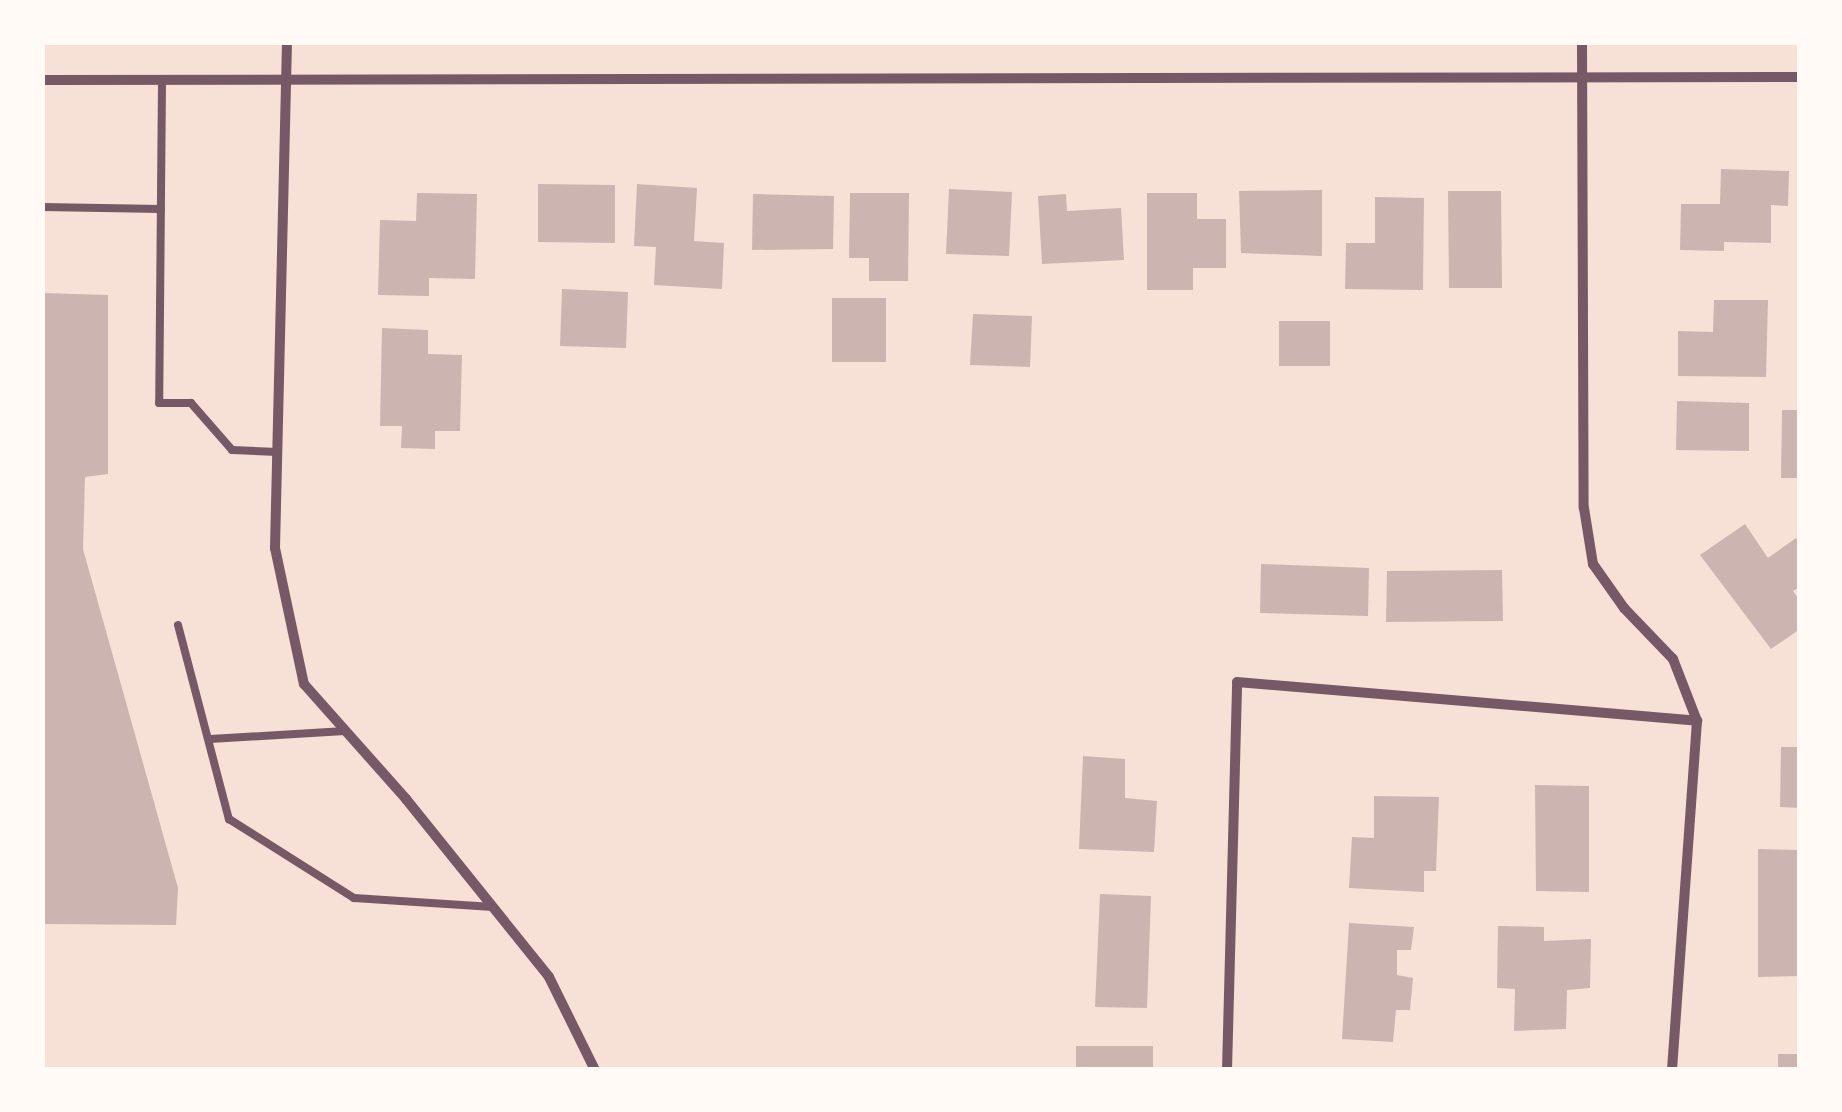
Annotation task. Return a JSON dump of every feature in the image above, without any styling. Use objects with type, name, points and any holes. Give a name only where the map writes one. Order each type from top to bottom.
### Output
[{"type":"street","points":[[287,42],[275,548],[304,684],[548,977],[594,1070]]},
{"type":"street","points":[[1582,42],[1584,508],[1594,564],[1624,608],[1673,659],[1697,721],[1672,1070]]},
{"type":"street","points":[[42,80],[1800,77]]},
{"type":"street","points":[[1227,1070],[1237,682],[1697,721]]},
{"type":"lane","points":[[162,82],[159,402],[191,402],[232,450],[277,452]]},
{"type":"lane","points":[[42,206],[161,208]]},
{"type":"lane","points":[[178,624],[229,819],[354,898],[493,907]]},
{"type":"lane","points":[[210,739],[346,731]]},
{"type":"building","points":[[1721,169],[1789,171],[1788,206],[1771,205],[1771,243],[1724,242],[1724,251],[1680,250],[1681,204],[1720,204]]},
{"type":"building","points":[[538,184],[615,185],[615,243],[538,242]]},
{"type":"building","points":[[637,184],[697,188],[694,241],[724,243],[722,289],[654,285],[656,247],[634,246]]},
{"type":"building","points":[[949,189],[1012,192],[1009,256],[946,254]]},
{"type":"building","points":[[1322,190],[1322,256],[1241,253],[1239,191]]},
{"type":"building","points":[[1448,191],[1501,191],[1502,288],[1449,288]]},
{"type":"building","points":[[417,193],[477,194],[475,279],[429,278],[429,296],[378,295],[380,220],[416,221]]},
{"type":"building","points":[[850,193],[909,193],[908,281],[869,281],[869,258],[849,258]]},
{"type":"building","points":[[1147,193],[1197,193],[1197,219],[1226,219],[1226,268],[1193,268],[1193,290],[1147,290]]},
{"type":"building","points":[[753,194],[834,196],[833,249],[752,250]]},
{"type":"building","points":[[1066,194],[1067,211],[1121,208],[1124,260],[1042,264],[1038,196]]},
{"type":"building","points":[[1375,197],[1424,198],[1423,290],[1345,289],[1346,243],[1375,243]]},
{"type":"building","points":[[562,289],[628,292],[626,348],[560,346]]},
{"type":"building","points":[[42,293],[108,295],[108,474],[85,477],[83,549],[178,888],[176,925],[42,924]]},
{"type":"building","points":[[832,298],[886,298],[886,362],[832,362]]},
{"type":"building","points":[[1714,300],[1768,300],[1766,377],[1678,376],[1678,331],[1713,332]]},
{"type":"building","points":[[973,314],[1032,316],[1030,367],[970,365]]},
{"type":"building","points":[[1279,321],[1330,321],[1330,366],[1279,366]]},
{"type":"building","points":[[382,328],[428,330],[428,354],[462,355],[460,431],[435,431],[435,449],[401,448],[402,426],[380,426]]},
{"type":"building","points":[[1677,401],[1749,403],[1749,451],[1676,450]]},
{"type":"building","points":[[1782,410],[1800,410],[1800,478],[1781,478]]},
{"type":"building","points":[[1745,524],[1768,558],[1796,538],[1800,543],[1800,587],[1793,591],[1800,601],[1800,629],[1771,649],[1700,555]]},
{"type":"building","points":[[1261,564],[1369,568],[1368,616],[1260,613]]},
{"type":"building","points":[[1502,570],[1503,621],[1386,622],[1387,571]]},
{"type":"building","points":[[1781,747],[1800,747],[1800,808],[1780,807]]},
{"type":"building","points":[[1083,756],[1125,759],[1125,798],[1157,801],[1154,852],[1079,849]]},
{"type":"building","points":[[1535,785],[1589,786],[1589,892],[1536,891]]},
{"type":"building","points":[[1374,796],[1439,797],[1436,871],[1424,871],[1424,892],[1349,888],[1352,837],[1374,838]]},
{"type":"building","points":[[1758,849],[1800,850],[1800,976],[1758,977]]},
{"type":"building","points":[[1100,894],[1151,896],[1147,1008],[1095,1007]]},
{"type":"building","points":[[1349,923],[1414,927],[1411,950],[1397,950],[1397,975],[1413,978],[1410,1010],[1396,1010],[1393,1042],[1342,1039]]},
{"type":"building","points":[[1498,926],[1544,927],[1544,941],[1591,939],[1590,988],[1567,990],[1566,1029],[1514,1031],[1515,989],[1497,988]]},
{"type":"building","points":[[1076,1046],[1153,1046],[1153,1070],[1076,1070]]},
{"type":"building","points":[[1778,1054],[1800,1054],[1800,1070],[1778,1070]]}]
